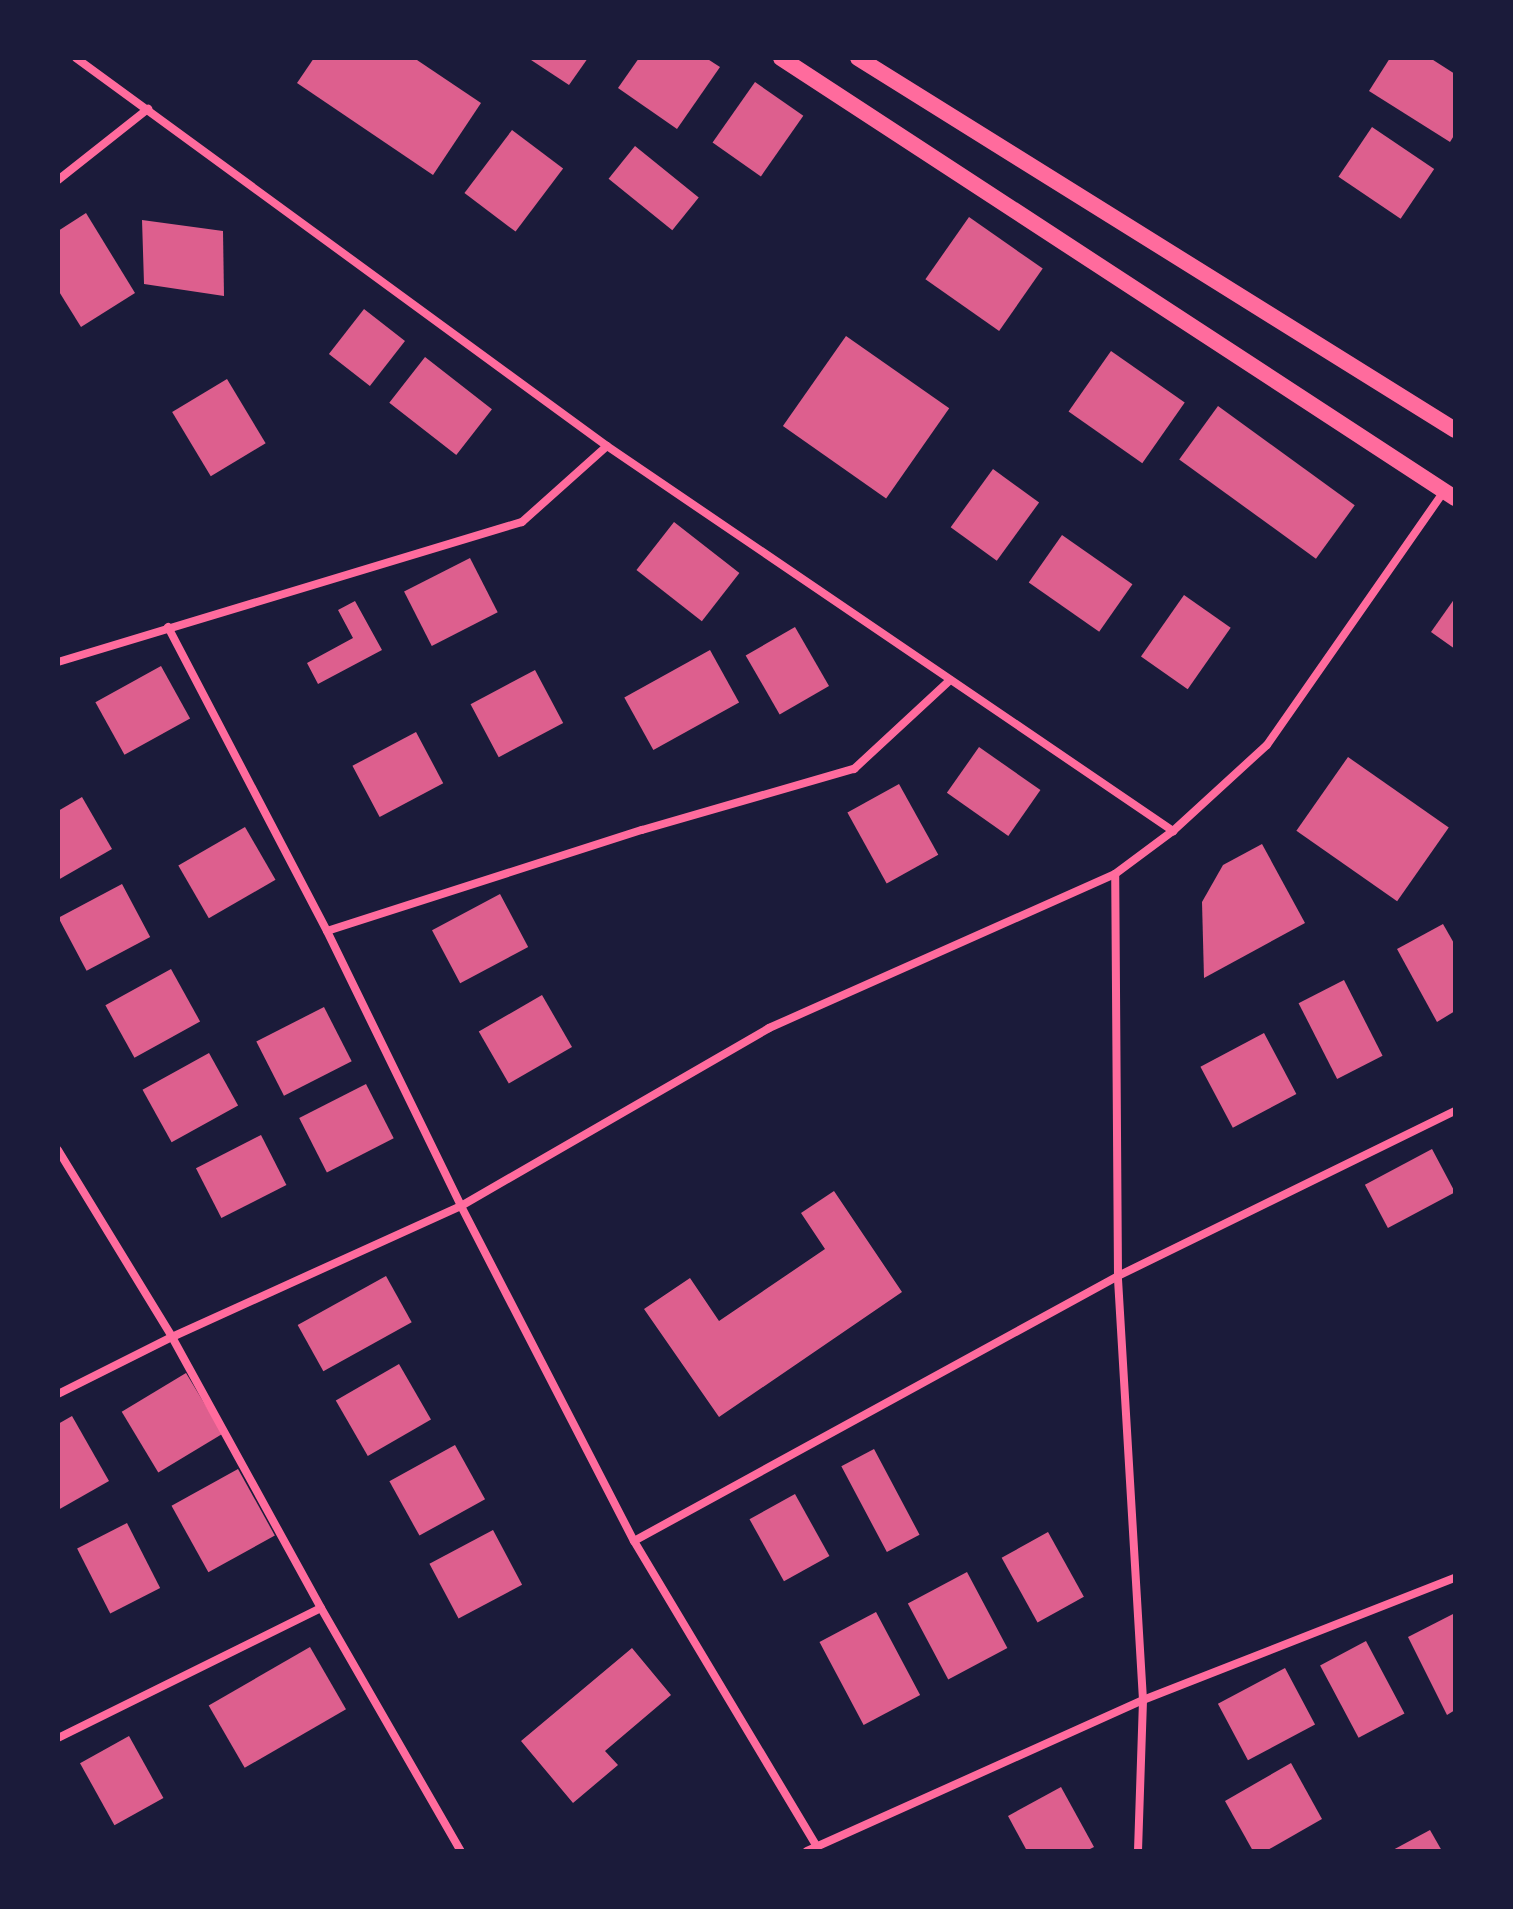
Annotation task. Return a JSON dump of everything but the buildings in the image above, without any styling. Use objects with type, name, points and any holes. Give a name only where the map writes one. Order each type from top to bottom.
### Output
[{"type":"main road","points":[[781,58],[1450,494]]},
{"type":"main road","points":[[858,58],[876,63],[1453,424]]},
{"type":"street","points":[[76,58],[607,446],[1173,831]]},
{"type":"street","points":[[58,180],[148,109]]},
{"type":"street","points":[[58,662],[522,522],[607,446]]},
{"type":"street","points":[[58,1394],[172,1337],[461,1206],[769,1028],[1115,874],[1173,831],[1267,745],[1450,494]]},
{"type":"street","points":[[168,627],[327,931],[461,1206],[634,1541],[816,1845]]},
{"type":"street","points":[[327,931],[642,830],[854,769],[950,680]]},
{"type":"street","points":[[1115,874],[1118,1276],[1143,1700],[1138,1851]]},
{"type":"street","points":[[634,1541],[1118,1276],[1455,1111]]},
{"type":"street","points":[[58,1150],[172,1337],[321,1608],[461,1851]]},
{"type":"street","points":[[807,1851],[1143,1700],[1455,1578]]},
{"type":"street","points":[[58,1738],[321,1608]]}]
